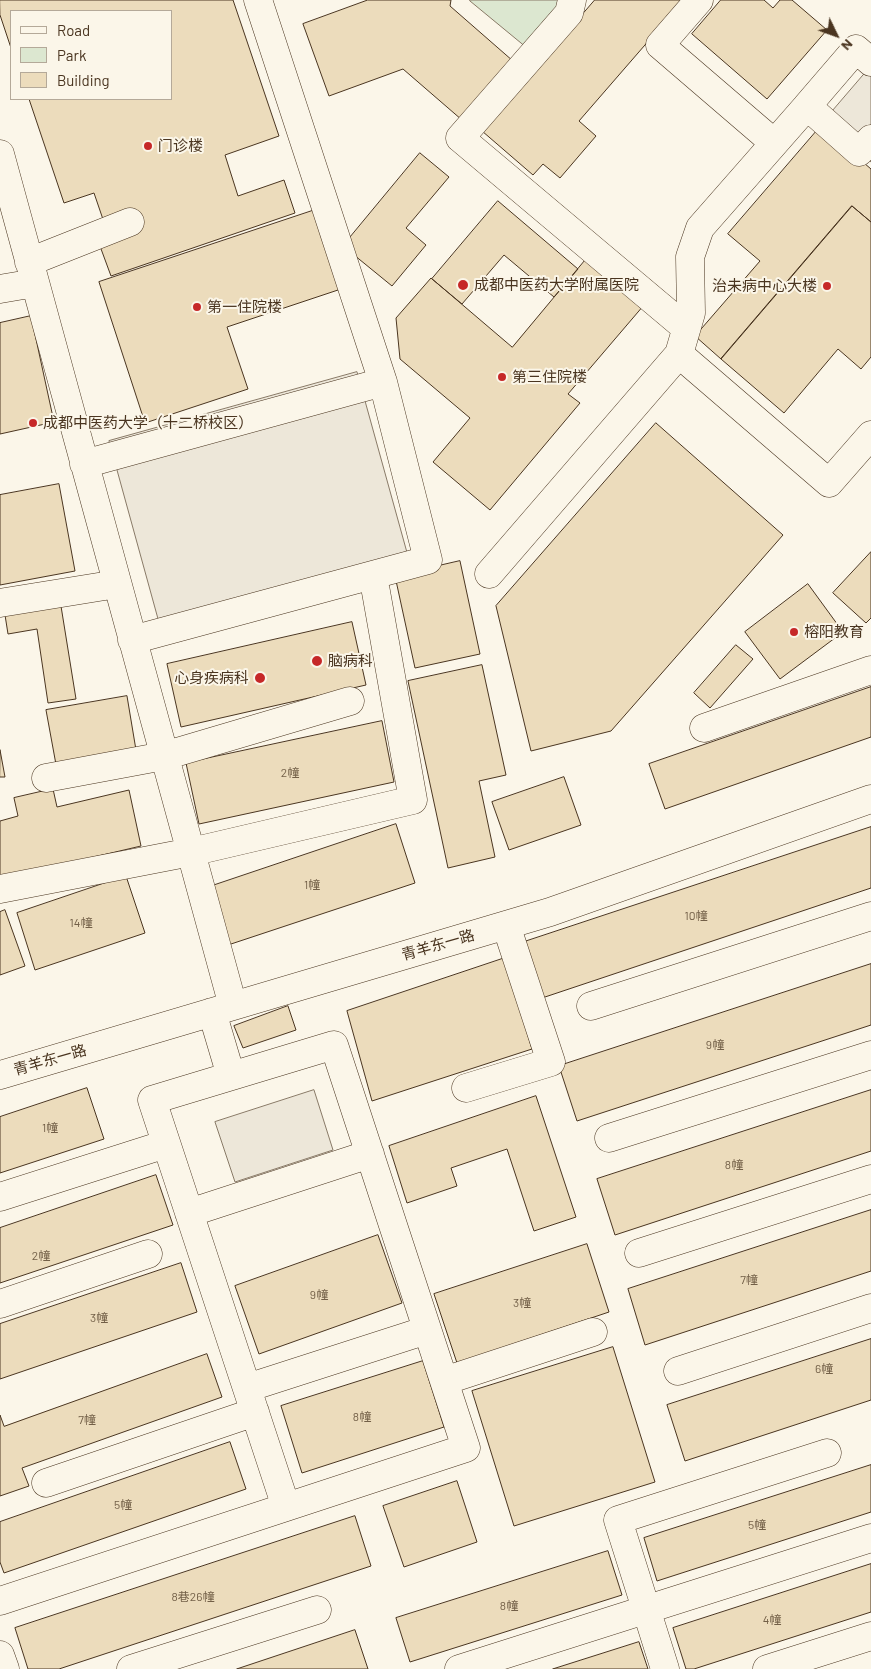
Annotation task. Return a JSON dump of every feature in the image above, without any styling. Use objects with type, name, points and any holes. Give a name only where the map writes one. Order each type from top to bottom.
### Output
[{"type":"street","points":[[132,640],[428,560],[382,382],[258,0]]},
{"type":"street","points":[[572,0],[569,13],[460,138],[682,341],[829,483],[871,435]]},
{"type":"street","points":[[699,0],[660,45],[774,142]]},
{"type":"street","points":[[489,574],[682,341],[691,313],[690,257],[700,228],[856,49],[871,62]]},
{"type":"street","points":[[807,106],[860,152],[871,139]]},
{"type":"street","points":[[0,154],[191,852],[222,1009],[231,1076]]},
{"type":"street","points":[[0,289],[130,222]]},
{"type":"street","points":[[84,464],[382,382]]},
{"type":"street","points":[[0,890],[191,852],[413,800],[374,575]]},
{"type":"street","points":[[0,602],[117,584]]},
{"type":"street","points":[[704,728],[871,670]]},
{"type":"street","points":[[46,778],[164,756],[350,701]]},
{"type":"street","name":"青羊东一路","points":[[0,1074],[506,926],[871,799]]},
{"type":"street","points":[[591,1006],[871,916]]},
{"type":"street","points":[[466,1088],[551,1062],[506,926]]},
{"type":"street","points":[[0,1601],[466,1448],[334,1045],[152,1100],[286,1507]]},
{"type":"street","points":[[609,1138],[871,1055]]},
{"type":"street","points":[[0,1197],[166,1144]]},
{"type":"street","points":[[189,1213],[370,1154]]},
{"type":"street","points":[[639,1253],[871,1179]]},
{"type":"street","points":[[0,1304],[148,1254]]},
{"type":"street","points":[[678,1371],[871,1308]]},
{"type":"street","points":[[46,1483],[427,1330]]},
{"type":"street","points":[[444,1381],[593,1332]]},
{"type":"street","points":[[665,1669],[618,1520],[827,1453]]},
{"type":"street","points":[[460,1669],[871,1538]]},
{"type":"street","points":[[131,1669],[317,1610]]},
{"type":"street","points":[[768,1669],[871,1636]]},
{"type":"street","points":[[0,1655],[5,1669]]},
{"type":"green space","points":[[470,0],[586,0],[538,57]]},
{"type":"shaded area","points":[[871,66],[871,162],[824,121]]},
{"type":"shaded area","points":[[357,372],[411,567],[163,637],[109,441]]},
{"type":"shaded area","points":[[314,1090],[333,1150],[235,1182],[215,1122]]},
{"type":"building","name":"门诊楼","points":[[0,0],[233,0],[279,136],[225,155],[238,196],[284,180],[295,213],[111,276],[97,238],[108,234],[94,193],[64,203],[29,100],[172,100],[172,10],[10,10],[10,45],[0,15]]},
{"type":"building","points":[[368,0],[451,0],[450,6],[513,61],[462,120],[403,69],[329,96],[303,24]]},
{"type":"building","points":[[595,0],[684,0],[579,121],[596,136],[560,178],[543,164],[533,175],[482,131]]},
{"type":"building","points":[[721,0],[764,0],[773,8],[780,0],[792,0],[827,30],[767,99],[692,34]]},
{"type":"building","points":[[821,126],[871,169],[871,222],[852,206],[721,359],[695,336],[760,261],[728,234]]},
{"type":"building","points":[[420,153],[449,177],[406,228],[426,245],[392,286],[343,246]]},
{"type":"building","points":[[498,201],[578,269],[554,297],[504,255],[462,304],[432,279]]},
{"type":"building","name":"治未病中心大楼","points":[[852,206],[871,222],[871,357],[861,369],[838,349],[784,413],[721,359]]},
{"type":"building","name":"第一住院楼","points":[[321,208],[347,287],[227,327],[248,389],[145,423],[99,282]]},
{"type":"building","name":"第三住院楼","points":[[588,257],[644,305],[568,394],[580,403],[490,510],[433,462],[470,418],[400,359],[396,318],[431,278],[512,347]]},
{"type":"building","points":[[31,316],[54,422],[0,434],[0,323]]},
{"type":"building","points":[[656,423],[783,535],[611,731],[531,751],[496,606]]},
{"type":"building","points":[[59,484],[75,571],[0,585],[0,495]]},
{"type":"building","points":[[871,552],[871,618],[866,623],[833,593]]},
{"type":"building","points":[[460,561],[480,654],[415,668],[395,576]]},
{"type":"building","name":"榕阳教育","points":[[808,584],[843,632],[780,679],[745,632]]},
{"type":"building","points":[[61,606],[76,699],[48,703],[37,629],[8,634],[5,615]]},
{"type":"building","points":[[352,622],[366,685],[181,727],[167,664]]},
{"type":"building","points":[[736,645],[753,659],[710,708],[694,693]]},
{"type":"building","points":[[482,665],[506,775],[479,781],[495,857],[448,868],[408,681]]},
{"type":"building","points":[[871,687],[871,737],[665,809],[649,764]]},
{"type":"building","points":[[127,696],[137,756],[57,770],[46,710]]},
{"type":"building","points":[[382,721],[394,782],[199,824],[186,763]]},
{"type":"building","points":[[0,750],[5,777],[0,777]]},
{"type":"building","points":[[564,777],[581,825],[509,850],[492,802]]},
{"type":"building","points":[[53,789],[57,807],[129,790],[141,846],[0,879],[0,821],[18,816],[14,798]]},
{"type":"building","points":[[396,824],[415,883],[228,945],[209,887]]},
{"type":"building","points":[[871,827],[871,888],[539,999],[521,943]]},
{"type":"building","points":[[126,876],[145,933],[35,970],[17,913]]},
{"type":"building","points":[[5,910],[25,966],[0,975],[0,912]]},
{"type":"building","points":[[505,958],[532,1049],[372,1101],[347,1011]]},
{"type":"building","points":[[871,964],[871,1025],[577,1121],[559,1066]]},
{"type":"building","points":[[288,1006],[296,1030],[243,1048],[234,1026]]},
{"type":"building","points":[[87,1088],[104,1139],[0,1173],[0,1117]]},
{"type":"building","points":[[871,1090],[871,1151],[615,1235],[597,1179]]},
{"type":"building","points":[[536,1096],[576,1217],[534,1231],[507,1149],[451,1168],[457,1186],[407,1203],[389,1146]]},
{"type":"building","points":[[156,1175],[173,1225],[0,1283],[0,1228]]},
{"type":"building","points":[[871,1210],[871,1271],[645,1345],[628,1289]]},
{"type":"building","points":[[378,1235],[402,1303],[259,1354],[235,1286]]},
{"type":"building","points":[[587,1244],[609,1312],[457,1363],[434,1294]]},
{"type":"building","points":[[181,1263],[197,1312],[0,1379],[0,1324]]},
{"type":"building","points":[[871,1339],[871,1400],[685,1461],[667,1405]]},
{"type":"building","points":[[613,1347],[655,1482],[514,1526],[472,1391]]},
{"type":"building","points":[[207,1354],[222,1397],[22,1468],[29,1486],[0,1496],[0,1415],[4,1426]]},
{"type":"building","points":[[423,1361],[444,1427],[302,1473],[281,1406]]},
{"type":"building","points":[[230,1442],[246,1489],[4,1573],[0,1562],[0,1522]]},
{"type":"building","points":[[871,1465],[871,1512],[657,1581],[644,1538]]},
{"type":"building","points":[[457,1481],[477,1542],[404,1567],[383,1506]]},
{"type":"building","points":[[355,1516],[371,1566],[59,1669],[28,1669],[15,1628]]},
{"type":"building","points":[[608,1551],[622,1595],[410,1662],[396,1618]]},
{"type":"building","points":[[871,1564],[871,1612],[694,1669],[686,1669],[673,1628]]},
{"type":"building","points":[[355,1630],[368,1669],[237,1669]]},
{"type":"building","points":[[639,1642],[648,1669],[553,1669]]},
{"type":"place","name":"门诊楼","points":[[148,146]]},
{"type":"place","name":"成都中医药大学附属医院","points":[[463,285]]},
{"type":"place","name":"治未病中心大楼","points":[[827,286]]},
{"type":"place","name":"第一住院楼","points":[[197,307]]},
{"type":"place","name":"第三住院楼","points":[[502,377]]},
{"type":"place","name":"成都中医药大学（十二桥校区）","points":[[33,423]]},
{"type":"place","name":"榕阳教育","points":[[794,632]]},
{"type":"place","name":"脑病科","points":[[317,661]]},
{"type":"place","name":"心身疾病科","points":[[260,678]]}]
